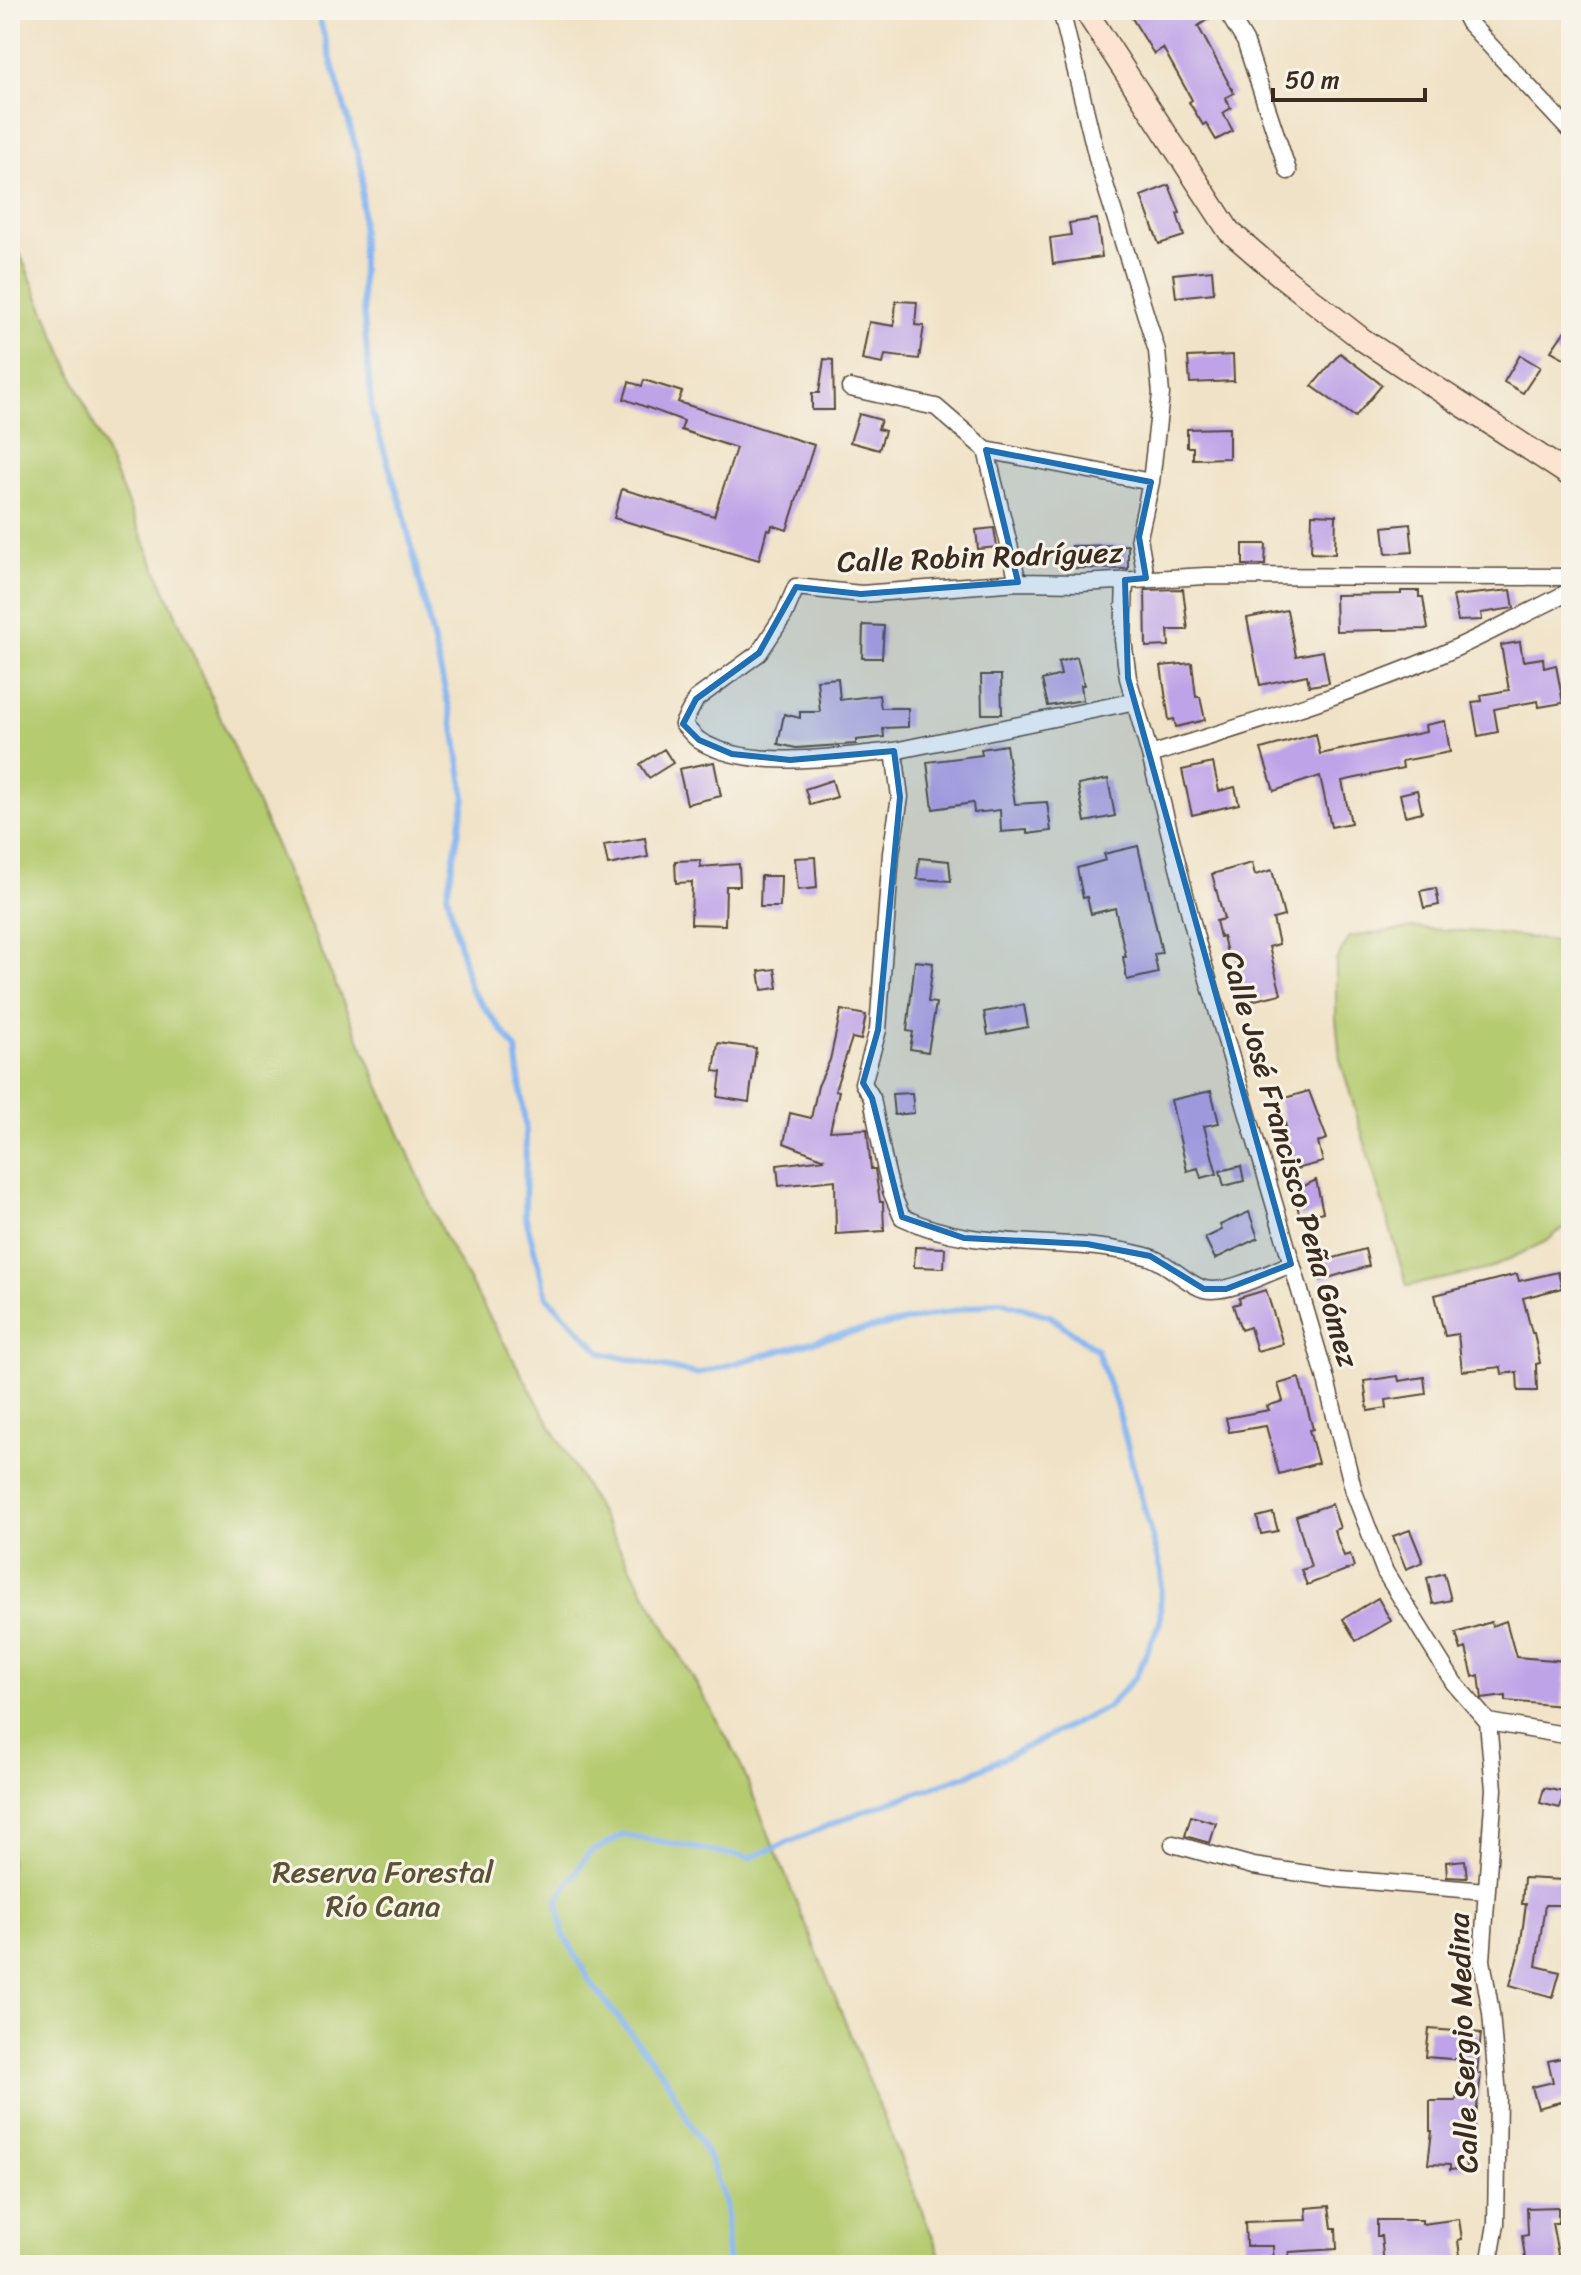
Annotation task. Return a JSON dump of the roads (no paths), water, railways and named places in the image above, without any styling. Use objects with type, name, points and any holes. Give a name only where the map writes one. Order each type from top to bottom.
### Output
[{"type":"main road","points":[[1085,10],[1229,231],[1363,340],[1571,476]]},
{"type":"street","points":[[1061,10],[1098,162],[1157,351],[1161,394],[1151,482],[1139,537],[1146,578]]},
{"type":"street","points":[[1226,10],[1245,41],[1288,171]]},
{"type":"street","points":[[1462,10],[1469,23],[1571,132]]},
{"type":"street","points":[[850,388],[936,407],[986,450],[1151,482]]},
{"type":"street","points":[[986,450],[1018,582]]},
{"type":"street","name":"Calle Robin Rodríguez","points":[[894,751],[790,760],[732,754],[699,740],[683,724],[696,699],[759,653],[784,615],[796,587],[861,594],[1018,582],[1146,578],[1372,575],[1571,577]]},
{"type":"street","name":"Calle José Francisco Peña Gómez","points":[[1125,580],[1123,640],[1128,678],[1197,942],[1325,1376],[1354,1492],[1385,1572],[1454,1683],[1488,1722]]},
{"type":"street","points":[[1150,755],[1392,674],[1571,591]]},
{"type":"street","points":[[1136,701],[894,751],[900,797],[891,853],[878,1030],[863,1083],[872,1098],[891,1191],[902,1217],[927,1229],[964,1238],[1027,1244],[1087,1244],[1150,1256],[1204,1289],[1226,1289],[1291,1264]]},
{"type":"street","points":[[1488,1722],[1571,1736]]},
{"type":"street","name":"Calle Sergio Medina","points":[[1488,1722],[1494,1789],[1482,1960],[1491,2013],[1498,2096],[1496,2224],[1489,2265]]},
{"type":"street","points":[[1173,1844],[1253,1866],[1341,1879],[1486,1891]]},
{"type":"waterway","points":[[317,10],[362,169],[362,294],[372,413],[403,510],[455,733],[465,798],[447,894],[470,988],[516,1049],[526,1132],[525,1215],[547,1297],[602,1353],[696,1374],[830,1337],[1000,1301],[1050,1316],[1097,1350],[1118,1410],[1161,1572],[1160,1622],[1136,1676],[1108,1707],[968,1775],[861,1812],[750,1858],[623,1835],[588,1854],[558,1899],[563,1933],[591,1983],[665,2077],[710,2160],[726,2204],[727,2265]]},
{"type":"park label","name":"Reserva Forestal Río Cana","points":[[383,1889]]}]
